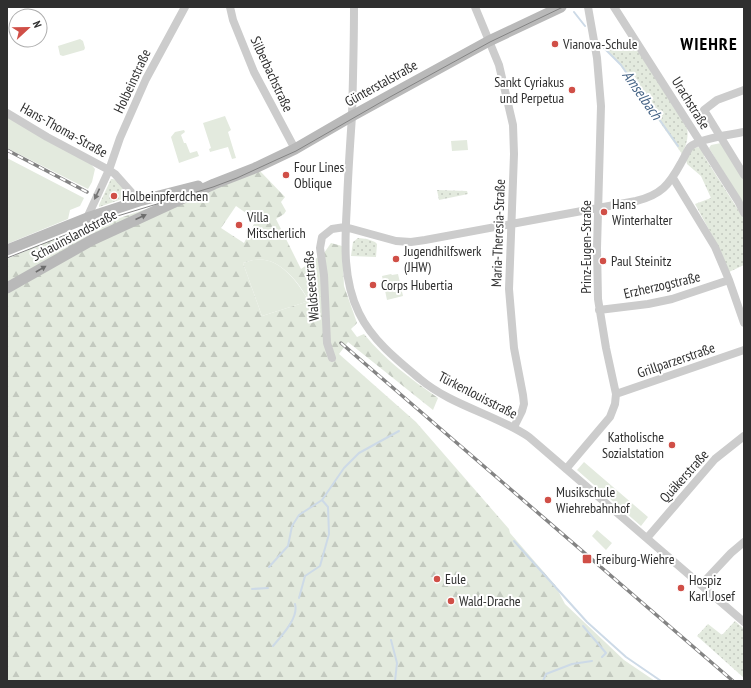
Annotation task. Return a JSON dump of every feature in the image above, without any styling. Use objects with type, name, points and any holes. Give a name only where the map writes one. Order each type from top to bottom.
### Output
[{"type":"main road","name":"Günterstalstraße","points":[[178,201],[295,149],[489,40],[561,7]]},
{"type":"main road","name":"Günterstalstraße","points":[[87,218],[139,201],[205,184],[214,184]]},
{"type":"main road","name":"Schauinslandstraße","points":[[7,288],[92,240],[178,201]]},
{"type":"main road","name":"Schauinslandstraße","points":[[7,250],[87,218]]},
{"type":"street","name":"Holbeinstraße","points":[[87,218],[109,170],[120,138],[146,79],[185,7]]},
{"type":"street","name":"Silberbachstraße","points":[[230,7],[233,20],[254,72],[295,149]]},
{"type":"street","name":"Türkenlouisstraße","points":[[354,7],[352,116],[345,227],[346,268],[349,286],[358,312],[364,322],[376,339],[421,380],[445,395],[474,410],[514,427],[537,444],[744,622]]},
{"type":"street","name":"Maria-Theresia-Straße","points":[[475,7],[499,65],[513,125],[514,154],[509,289],[510,318],[524,404],[514,427]]},
{"type":"street","name":"Prinz-Eugen-Straße","points":[[566,469],[610,417],[615,404],[616,394],[599,310],[597,268],[601,106],[597,58],[588,7]]},
{"type":"street","name":"Urachstraße","points":[[614,7],[744,213]]},
{"type":"street","name":"Urachstraße","points":[[744,90],[717,100],[704,110],[719,137],[744,175]]},
{"type":"street","name":"Hans-Thoma-Straße","points":[[7,113],[51,139],[109,170]]},
{"type":"street","points":[[345,227],[396,241],[411,242],[511,225],[636,201],[654,196],[673,178],[691,146],[700,142],[744,132]]},
{"type":"street","points":[[109,170],[115,174],[139,201]]},
{"type":"street","points":[[673,178],[715,247],[729,280],[744,323]]},
{"type":"street","name":"Waldseestraße","points":[[332,358],[328,343],[324,275],[320,242],[322,236],[327,232],[345,227]]},
{"type":"street","name":"Erzherzogstraße","points":[[599,310],[648,304],[672,299],[729,280]]},
{"type":"street","name":"Grillparzerstraße","points":[[616,394],[744,350]]},
{"type":"street","name":"Quäkerstraße","points":[[647,538],[715,459],[744,436]]},
{"type":"street","points":[[702,585],[731,553],[744,542]]},
{"type":"green space","points":[[80,39],[83,41],[85,48],[84,50],[63,56],[60,55],[58,46]]},
{"type":"green space","points":[[631,40],[687,128],[687,141],[682,154],[620,65],[605,48]]},
{"type":"green space","points":[[7,116],[90,163],[95,169],[92,182],[88,189],[7,148]]},
{"type":"green space","points":[[225,116],[231,130],[228,132],[236,158],[232,159],[228,147],[210,152],[209,149],[211,148],[203,123]]},
{"type":"green space","points":[[184,130],[185,132],[181,135],[184,143],[186,143],[190,153],[197,151],[199,156],[179,163],[171,137],[175,132]]},
{"type":"green space","points":[[467,140],[468,150],[452,151],[451,141]]},
{"type":"green space","points":[[721,143],[744,180],[744,205],[709,148],[711,145]]},
{"type":"green space","points":[[698,147],[702,149],[704,156],[744,219],[744,265],[729,272],[720,250],[695,204],[711,198],[701,176],[687,164],[686,159],[693,148]]},
{"type":"green space","points":[[7,158],[84,198],[80,206],[70,210],[68,219],[7,244]]},
{"type":"green space","points":[[259,170],[285,197],[281,202],[286,211],[276,219],[301,269],[324,253],[331,243],[342,246],[344,286],[357,323],[351,329],[357,337],[364,334],[390,361],[438,398],[433,410],[348,342],[339,354],[416,422],[509,529],[510,533],[555,585],[565,604],[624,660],[655,681],[7,681],[7,259],[47,242]],"holes":[[[236,206],[256,220],[244,243],[221,228]],[[253,260],[267,260],[281,267],[302,289],[309,301],[262,316],[243,263]]]},
{"type":"green space","points":[[111,179],[119,182],[128,197],[99,207],[99,205]]},
{"type":"green space","points":[[437,190],[467,191],[468,194],[439,200]]},
{"type":"green space","points":[[358,238],[367,239],[377,244],[376,257],[351,256],[353,242]]},
{"type":"green space","points":[[253,260],[267,260],[281,267],[297,283],[309,301],[262,316],[243,263]]},
{"type":"green space","points":[[398,274],[403,296],[387,300],[382,276]]},
{"type":"green space","points":[[584,462],[648,517],[641,526],[577,470]]},
{"type":"green space","points":[[597,530],[612,543],[606,550],[592,536]]},
{"type":"green space","points":[[735,621],[744,629],[744,678],[697,636],[708,624],[722,635]]},
{"type":"waterway","name":"Amselbach","points":[[574,12],[585,26]]},
{"type":"waterway","name":"Amselbach","points":[[604,48],[621,65],[678,146]]},
{"type":"waterway","points":[[269,567],[288,546],[292,526],[299,515],[322,500],[344,468],[359,453],[399,431]]},
{"type":"waterway","points":[[299,598],[305,576],[320,566],[329,534],[328,507],[322,500]]},
{"type":"waterway","points":[[514,541],[587,622],[626,657],[661,681]]},
{"type":"waterway","points":[[252,589],[268,588]]},
{"type":"waterway","points":[[273,646],[292,621],[295,615],[295,604]]},
{"type":"waterway","points":[[583,626],[606,653],[602,657]]},
{"type":"waterway","points":[[391,640],[397,663],[395,681]]},
{"type":"waterway","points":[[543,681],[546,674],[572,664],[592,661]]},
{"type":"tram line","points":[[7,258],[101,221],[213,187],[237,178],[296,151],[490,42],[563,7]]},
{"type":"railway","points":[[7,150],[87,192]]},
{"type":"railway","points":[[341,343],[733,681]]},
{"type":"place","name":"Vianova-Schule","points":[[555,44]]},
{"type":"place","name":"Sankt Cyriakus und Perpetua","points":[[572,90]]},
{"type":"place","name":"Four Lines Oblique","points":[[286,175]]},
{"type":"place","name":"Holbeinpferdchen","points":[[114,196]]},
{"type":"place","name":"Hans Winterhalter","points":[[604,212]]},
{"type":"place","name":"Villa Mitscherlich","points":[[239,225]]},
{"type":"place","name":"Jugendhilfswerk (JHW)","points":[[396,259]]},
{"type":"place","name":"Paul Steinitz","points":[[603,261]]},
{"type":"place","name":"Corps Hubertia","points":[[373,285]]},
{"type":"place","name":"Katholische Sozialstation","points":[[672,445]]},
{"type":"place","name":"Musikschule Wiehrebahnhof","points":[[548,500]]},
{"type":"place","name":"Freiburg-Wiehre","points":[[587,559]]},
{"type":"place","name":"Eule","points":[[437,579]]},
{"type":"place","name":"Hospiz Karl Josef","points":[[681,588]]},
{"type":"place","name":"Wald-Drache","points":[[451,601]]},
{"type":"district","name":"WIEHRE","points":[[709,44]]}]
